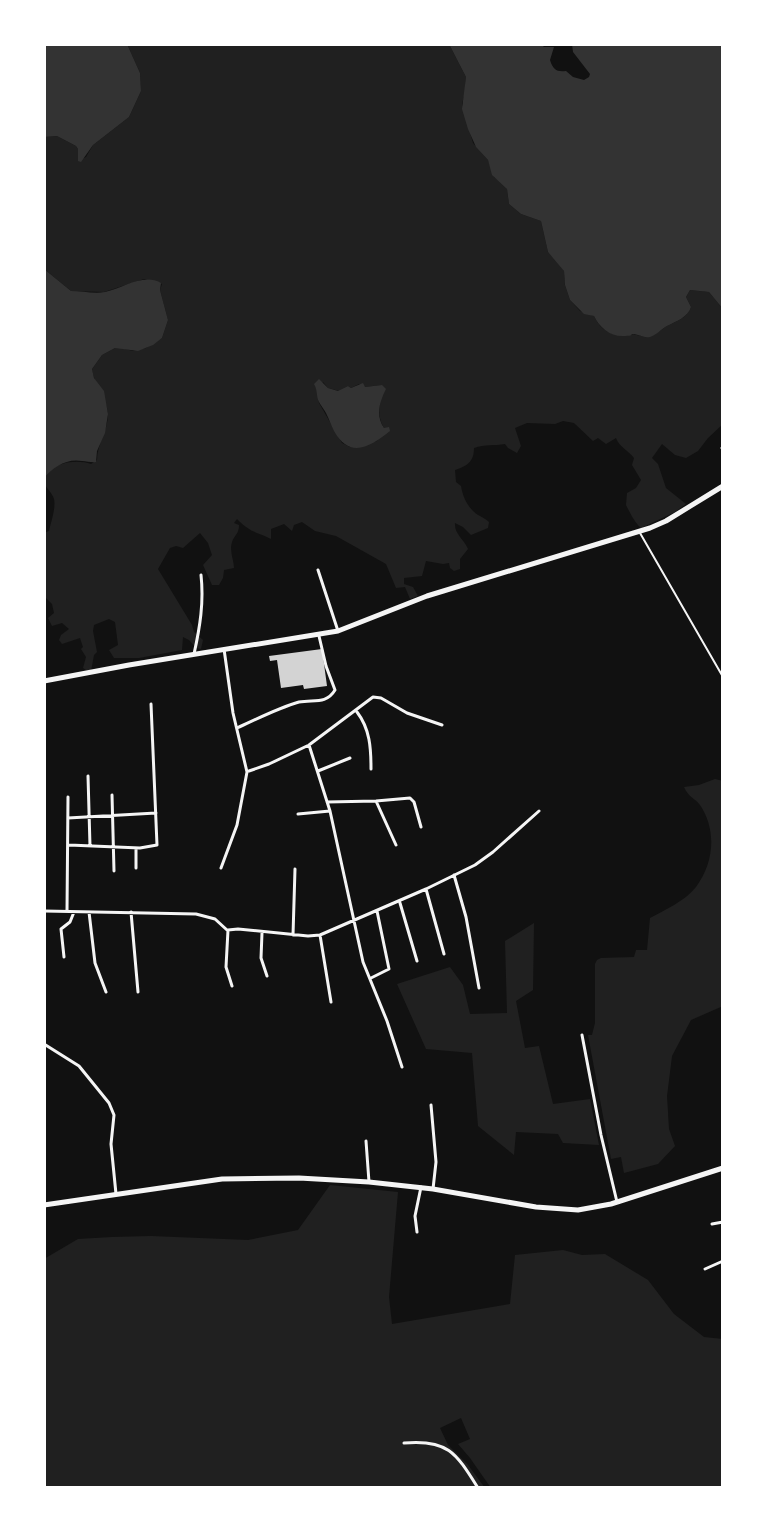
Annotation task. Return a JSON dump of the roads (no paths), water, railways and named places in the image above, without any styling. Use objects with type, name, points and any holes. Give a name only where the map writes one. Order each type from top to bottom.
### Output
[{"type":"main road","points":[[44,681],[338,631],[427,596],[640,532],[666,521],[723,486]]},
{"type":"main road","points":[[44,1205],[234,1178],[299,1178],[421,1187],[536,1207],[593,1208],[723,1168]]},
{"type":"street","points":[[318,570],[338,631]]},
{"type":"street","points":[[194,654],[203,602],[201,575]]},
{"type":"street","points":[[237,728],[296,703],[331,697],[335,690],[319,635]]},
{"type":"street","points":[[221,868],[237,825],[247,772],[230,698],[224,649]]},
{"type":"street","points":[[247,772],[309,745],[370,699],[377,698],[442,725]]},
{"type":"street","points":[[69,845],[156,846],[151,704]]},
{"type":"street","points":[[356,710],[370,740],[371,769]]},
{"type":"street","points":[[309,745],[341,855],[363,962],[402,1067]]},
{"type":"street","points":[[318,771],[350,758]]},
{"type":"street","points":[[88,776],[90,846]]},
{"type":"street","points":[[112,795],[114,871]]},
{"type":"street","points":[[67,911],[68,797]]},
{"type":"street","points":[[327,802],[412,799],[421,827]]},
{"type":"street","points":[[376,801],[396,845]]},
{"type":"street","points":[[298,814],[330,811]]},
{"type":"street","points":[[44,911],[196,914],[215,919],[228,930],[320,935],[475,865],[539,811]]},
{"type":"street","points":[[68,818],[156,813]]},
{"type":"street","points":[[136,847],[136,868]]},
{"type":"street","points":[[293,935],[295,869]]},
{"type":"street","points":[[454,875],[466,917],[479,988]]},
{"type":"street","points":[[426,889],[444,954]]},
{"type":"street","points":[[400,901],[417,961]]},
{"type":"street","points":[[369,979],[389,969],[377,911]]},
{"type":"street","points":[[64,957],[61,929],[70,922],[74,912]]},
{"type":"street","points":[[89,912],[95,963],[106,992]]},
{"type":"street","points":[[131,912],[138,992]]},
{"type":"street","points":[[228,930],[226,967],[232,986]]},
{"type":"street","points":[[262,931],[261,958],[267,976]]},
{"type":"street","points":[[320,935],[331,1002]]},
{"type":"street","points":[[582,1035],[617,1202]]},
{"type":"street","points":[[44,1044],[79,1066],[109,1103],[114,1115],[111,1144],[116,1194]]},
{"type":"street","points":[[431,1105],[436,1162],[433,1189]]},
{"type":"street","points":[[366,1141],[369,1182]]},
{"type":"street","points":[[417,1232],[415,1216],[421,1187]]},
{"type":"street","points":[[712,1224],[723,1222]]},
{"type":"street","points":[[705,1269],[723,1261]]},
{"type":"street","points":[[404,1443],[429,1442],[444,1447],[461,1462],[478,1488]]},
{"type":"lane","points":[[640,532],[723,677]]}]
